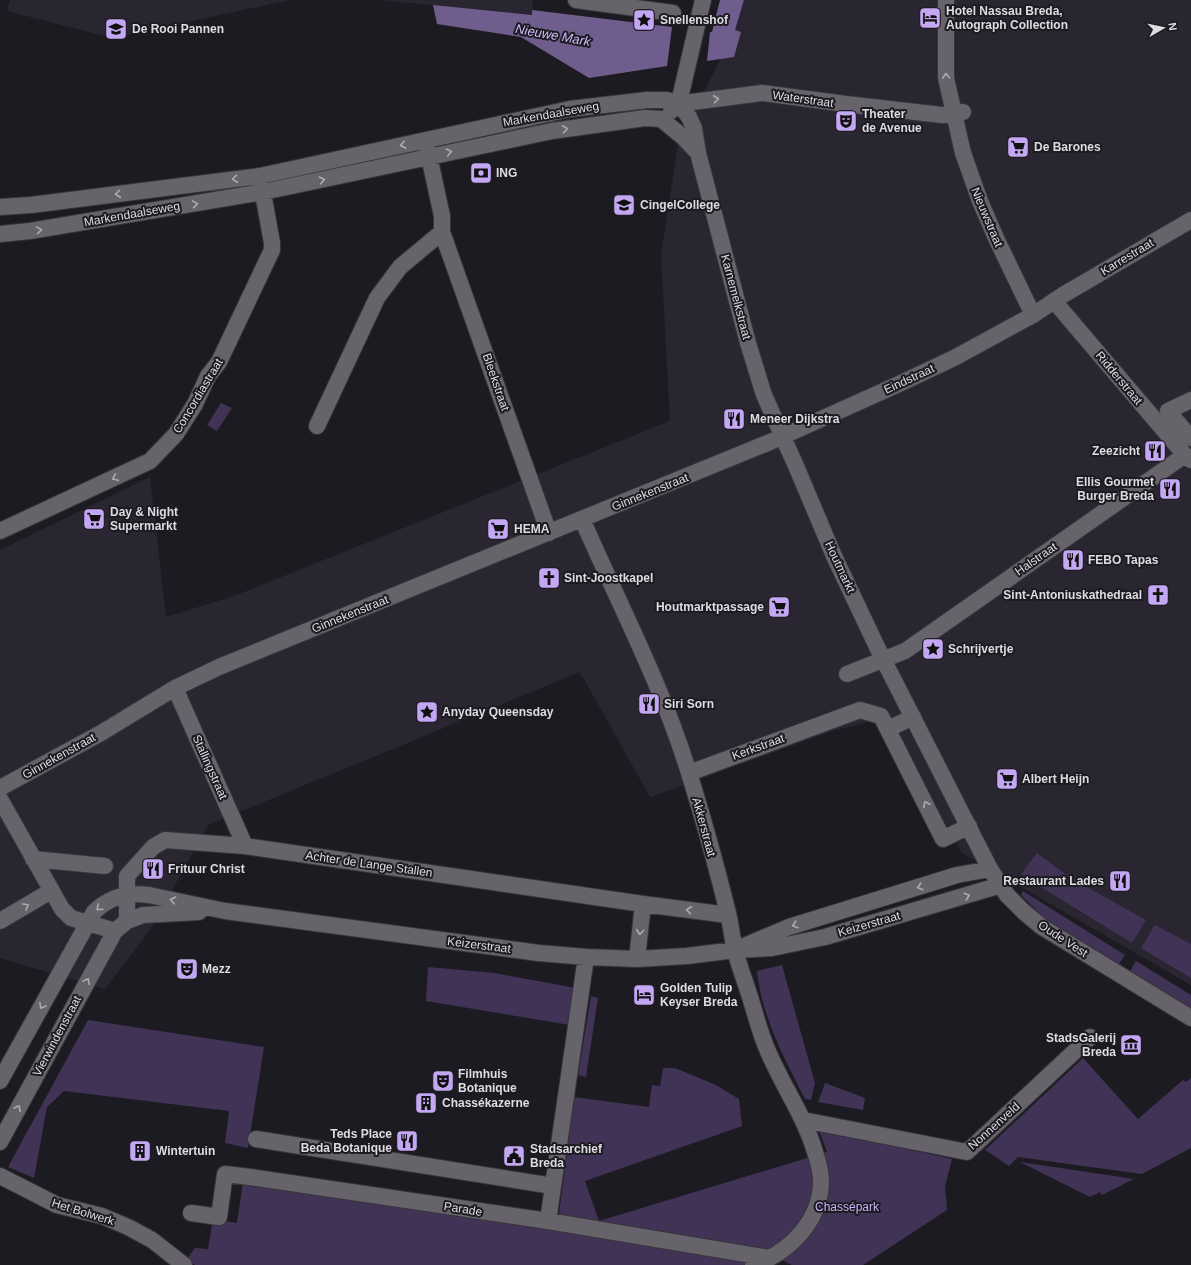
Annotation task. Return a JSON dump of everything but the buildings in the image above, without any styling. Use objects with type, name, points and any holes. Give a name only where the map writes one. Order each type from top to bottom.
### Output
[{"type":"street","points":[[576,0],[673,13]]},
{"type":"street","points":[[683,137],[661,119],[677,104],[703,0]]},
{"type":"street","name":"Nieuwstraat","points":[[946,0],[946,78],[958,113],[963,153],[980,201],[1033,315]]},
{"type":"street","name":"Waterstraat","points":[[677,104],[762,93],[942,115],[958,113]]},
{"type":"street","name":"Markendaalseweg","points":[[0,207],[31,205],[260,176],[570,109],[654,99],[667,100],[677,104]]},
{"type":"street","points":[[677,104],[683,125],[683,137]]},
{"type":"street","name":"Karnemelkstraat","points":[[677,104],[692,122],[696,133],[698,153],[758,378],[782,437]]},
{"type":"street","name":"Markendaalseweg","points":[[0,234],[37,230],[263,192],[552,131],[645,118],[661,119]]},
{"type":"street","name":"Karnemelkstraat","points":[[683,137],[698,153]]},
{"type":"street","points":[[425,140],[429,157]]},
{"type":"street","name":"Bleekstraat","points":[[429,157],[442,216],[442,232],[549,533]]},
{"type":"street","points":[[260,176],[263,192]]},
{"type":"street","name":"Concordiastraat","points":[[0,531],[150,461],[176,434],[195,404],[208,376],[219,362],[272,250],[263,192]]},
{"type":"street","name":"Karrestraat","points":[[1033,315],[1059,294],[1191,220]]},
{"type":"street","points":[[317,426],[377,298],[400,267],[442,232]]},
{"type":"street","name":"Ridderstraat","points":[[1059,294],[1184,437],[1188,457]]},
{"type":"street","name":"Eindstraat","points":[[782,437],[954,358],[1033,315]]},
{"type":"street","points":[[1184,437],[1168,411],[1191,400]]},
{"type":"street","name":"Ginnekenstraat","points":[[0,788],[101,733],[175,688],[219,667],[582,519],[714,472],[782,437]]},
{"type":"street","name":"Houtmarkt","points":[[782,437],[834,556],[884,660]]},
{"type":"street","name":"Halstraat","points":[[884,660],[905,651],[1188,457]]},
{"type":"street","name":"Akkerstraat","points":[[582,519],[640,647],[669,705],[728,915],[735,950]]},
{"type":"street","points":[[847,674],[884,660]]},
{"type":"street","name":"Oude Vest","points":[[884,660],[990,869],[1015,904],[1042,927],[1191,1018]]},
{"type":"street","name":"Stallingstraat","points":[[175,688],[245,846]]},
{"type":"street","name":"Kerkstraat","points":[[689,773],[824,717],[860,710],[880,716],[888,729]]},
{"type":"street","points":[[913,717],[888,729],[943,839],[969,826]]},
{"type":"street","points":[[0,799],[62,909],[71,918],[88,923],[121,926],[121,896],[101,905],[94,912],[88,923],[0,1081]]},
{"type":"street","name":"Achter de Lange Stallen","points":[[121,896],[127,876],[153,847],[165,840],[245,846],[728,915]]},
{"type":"street","points":[[33,859],[105,866]]},
{"type":"street","name":"Keizerstraat","points":[[735,950],[789,927],[957,875],[990,869]]},
{"type":"street","name":"Keizerstraat","points":[[121,896],[140,894],[149,895],[225,911],[538,953],[637,959],[772,948],[825,937],[1000,885]]},
{"type":"street","points":[[0,921],[52,890]]},
{"type":"street","points":[[637,959],[643,904]]},
{"type":"street","name":"Keizerstraat","points":[[121,926],[138,916],[147,914],[225,911]]},
{"type":"street","name":"Vierwindenstraat","points":[[0,1142],[121,926]]},
{"type":"street","points":[[735,950],[765,1045],[803,1120],[812,1142],[821,1180],[820,1194],[814,1212],[806,1228],[791,1245],[771,1258],[753,1265]]},
{"type":"street","points":[[548,1221],[586,957]]},
{"type":"street","name":"Nonnenveld","points":[[803,1120],[967,1152],[1090,1037]]},
{"type":"street","points":[[256,1139],[554,1186]]},
{"type":"street","name":"Parade","points":[[191,1213],[219,1217],[226,1174],[548,1221],[771,1258]]},
{"type":"street","name":"Het Bolwerk","points":[[0,1176],[57,1205],[102,1216],[128,1226],[152,1240],[184,1265]]},
{"type":"shaded area","name":"De Rooi Pannen","points":[[10,0],[290,0],[112,38],[7,11]]},
{"type":"shaded area","points":[[380,0],[533,0],[532,15]]},
{"type":"shaded area","points":[[744,0],[1191,0],[1191,985],[962,853],[880,719],[833,731],[650,797],[580,672],[208,825],[151,929],[105,989],[0,958],[0,550],[150,477],[166,617],[234,596],[670,421],[661,256],[678,144],[735,30]]},
{"type":"green space","points":[[221,403],[232,408],[217,431],[207,425]]},
{"type":"green space","points":[[1037,853],[1071,878],[1146,920],[1132,943],[1021,874]]},
{"type":"green space","points":[[1023,891],[1125,955],[1119,964],[1043,917],[1021,895]]},
{"type":"green space","points":[[1155,925],[1191,944],[1191,978],[1141,948]]},
{"type":"green space","points":[[1136,961],[1191,995],[1191,1008],[1130,971]]},
{"type":"green space","points":[[782,965],[815,1083],[811,1100],[805,1099],[782,1053],[769,1021],[760,988],[757,971]]},
{"type":"green space","points":[[428,967],[494,973],[575,988],[570,1025],[426,1001]]},
{"type":"green space","points":[[591,996],[598,998],[586,1077],[578,1075]]},
{"type":"green space","points":[[88,1020],[264,1047],[248,1148],[225,1143],[229,1111],[64,1091],[47,1107],[34,1178],[8,1167]]},
{"type":"green space","points":[[1083,1058],[1138,1119],[1183,1080],[1186,1082],[1191,1078],[1191,1148],[1142,1174],[1018,1157],[1009,1166],[985,1150]]},
{"type":"green space","name":"Chassépark","points":[[663,1068],[675,1068],[716,1085],[739,1099],[742,1126],[585,1181],[599,1221],[827,1152],[819,1130],[952,1159],[945,1186],[947,1210],[863,1265],[792,1265],[782,1260],[767,1265],[195,1265],[187,1259],[195,1248],[208,1249],[213,1219],[237,1223],[243,1182],[530,1225],[559,1214],[574,1097],[649,1107],[652,1085],[660,1086]]},
{"type":"green space","points":[[825,1083],[865,1098],[863,1110],[818,1102]]},
{"type":"green space","points":[[1020,1162],[1134,1179],[1102,1195],[1100,1192],[1090,1197]]},
{"type":"water","points":[[720,0],[744,0],[735,30],[741,32],[734,57],[707,61],[710,32],[712,32]]},
{"type":"water","name":"Nieuwe Mark","points":[[433,5],[532,15],[532,10],[672,27],[667,66],[589,78],[521,37],[437,24]]},
{"type":"place","name":"Hotel Nassau Breda, Autograph Collection","points":[[930,18]]},
{"type":"place","name":"Snellenshof","points":[[644,20]]},
{"type":"place","name":"De Rooi Pannen","points":[[116,29]]},
{"type":"place","name":"Theater de Avenue","points":[[846,121]]},
{"type":"place","name":"De Barones","points":[[1018,147]]},
{"type":"place","name":"ING","points":[[481,173]]},
{"type":"place","name":"CingelCollege","points":[[624,205]]},
{"type":"place","name":"Meneer Dijkstra","points":[[734,419]]},
{"type":"place","name":"Zeezicht","points":[[1155,451]]},
{"type":"place","name":"Ellis Gourmet Burger Breda","points":[[1170,489]]},
{"type":"place","name":"Day & Night Supermarkt","points":[[94,519]]},
{"type":"place","name":"HEMA","points":[[498,529]]},
{"type":"place","name":"FEBO Tapas","points":[[1073,560]]},
{"type":"place","name":"Sint-Joostkapel","points":[[549,578]]},
{"type":"place","name":"Sint-Antoniuskathedraal","points":[[1158,595]]},
{"type":"place","name":"Houtmarktpassage","points":[[779,607]]},
{"type":"place","name":"Schrijvertje","points":[[933,649]]},
{"type":"place","name":"Siri Sorn","points":[[649,704]]},
{"type":"place","name":"Anyday Queensday","points":[[427,712]]},
{"type":"place","name":"Albert Heijn","points":[[1007,779]]},
{"type":"place","name":"Frituur Christ","points":[[153,869]]},
{"type":"place","name":"Restaurant Lades","points":[[1120,881]]},
{"type":"place","name":"Mezz","points":[[187,969]]},
{"type":"place","name":"Golden Tulip Keyser Breda","points":[[644,995]]},
{"type":"place","name":"StadsGalerij Breda","points":[[1131,1045]]},
{"type":"place","name":"Filmhuis Botanique","points":[[443,1081]]},
{"type":"place","name":"Chassékazerne","points":[[426,1103]]},
{"type":"place","name":"Teds Place Beda Botanique","points":[[407,1141]]},
{"type":"place","name":"Wintertuin","points":[[140,1151]]},
{"type":"place","name":"Stadsarchief Breda","points":[[514,1156]]}]
